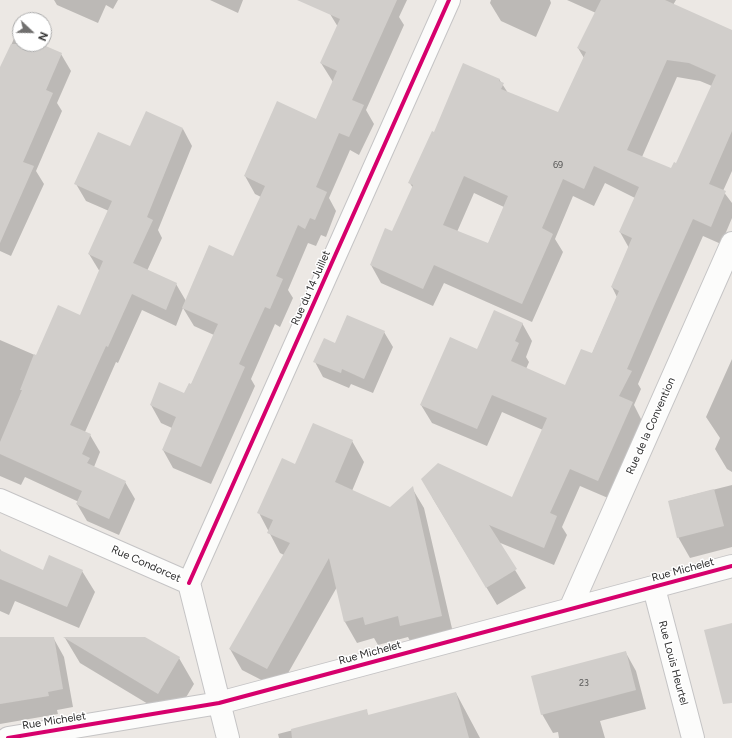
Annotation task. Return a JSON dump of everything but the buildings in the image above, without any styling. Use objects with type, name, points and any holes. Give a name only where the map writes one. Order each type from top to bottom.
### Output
[{"type":"street","name":"Rue du 14 Juillet","points":[[189,583],[449,0]]},
{"type":"street","name":"Rue de la Convention","points":[[570,609],[732,243]]},
{"type":"street","name":"Rue Condorcet","points":[[0,500],[189,583],[228,738]]},
{"type":"street","name":"Rue Michelet","points":[[8,738],[219,703],[732,566]]},
{"type":"street","name":"Rue Louis Heurtel","points":[[654,588],[693,738]]},
{"type":"cycle path","points":[[189,583],[449,0]]},
{"type":"cycle path","points":[[8,738],[219,703],[732,566]]}]
